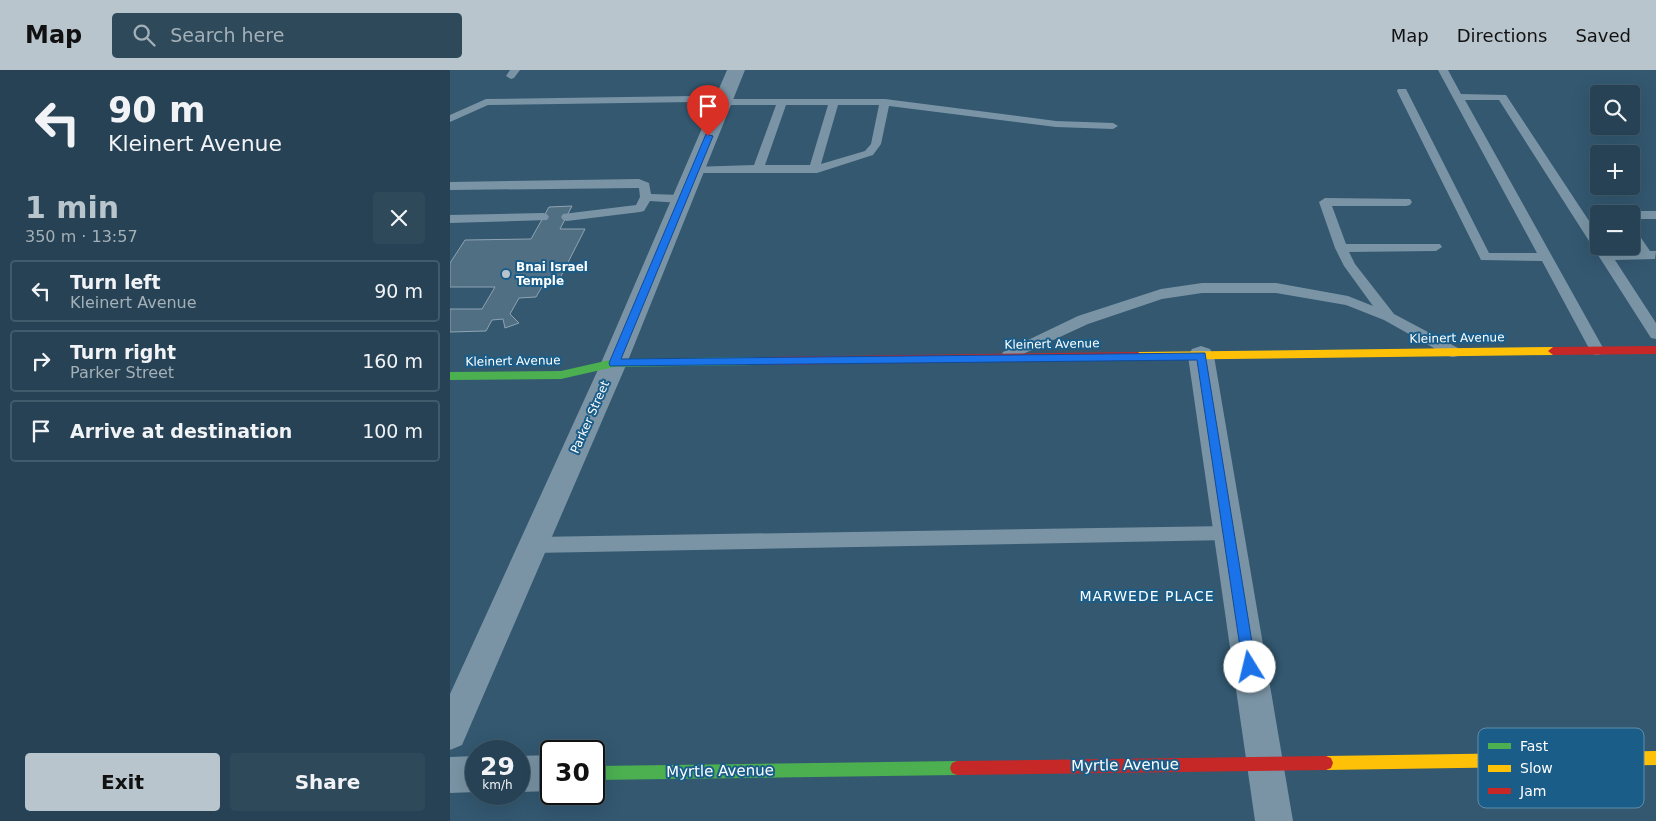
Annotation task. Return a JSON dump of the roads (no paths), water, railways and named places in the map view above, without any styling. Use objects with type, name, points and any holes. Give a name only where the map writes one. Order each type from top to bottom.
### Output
[{"type":"street","name":"Parker Street","points":[[450,733],[614,363],[736,70]]},
{"type":"street","name":"Kleinert Avenue","points":[[450,376],[561,375],[614,363],[1656,350]]},
{"type":"street","points":[[1201,356],[1274,821]]},
{"type":"street","name":"Myrtle Avenue","points":[[605,772],[1478,760]]},
{"type":"street","points":[[450,775],[465,774]]},
{"type":"lane","points":[[1443,70],[1597,350]]},
{"type":"lane","points":[[1402,91],[1485,257],[1545,257]]},
{"type":"lane","points":[[1457,97],[1502,97],[1590,232]]},
{"type":"lane","points":[[450,119],[486,102],[694,99],[722,102],[782,103],[885,102],[1056,124],[1113,126]]},
{"type":"lane","points":[[814,169],[834,102]]},
{"type":"lane","points":[[695,169],[814,169],[868,153],[876,144],[885,102]]},
{"type":"lane","points":[[758,170],[782,103]]},
{"type":"lane","points":[[450,186],[639,183],[645,186],[646,197],[640,208],[567,217]]},
{"type":"lane","points":[[646,197],[681,199]]},
{"type":"lane","points":[[1389,316],[1350,266],[1325,202],[1406,202]]},
{"type":"lane","points":[[1640,215],[1656,215]]},
{"type":"lane","points":[[450,219],[543,217]]},
{"type":"lane","points":[[1640,242],[1652,255]]},
{"type":"lane","points":[[1342,248],[1436,247]]},
{"type":"lane","points":[[1605,255],[1656,334]]},
{"type":"lane","points":[[1004,358],[1083,320],[1161,294],[1202,288],[1276,288],[1348,301],[1389,316],[1453,352]]},
{"type":"lane","points":[[533,545],[1229,533]]},
{"type":"place","name":"Bnai Israel Temple","points":[[506,274]]},
{"type":"district","name":"MARWEDE PLACE","points":[[1147,596]]}]
